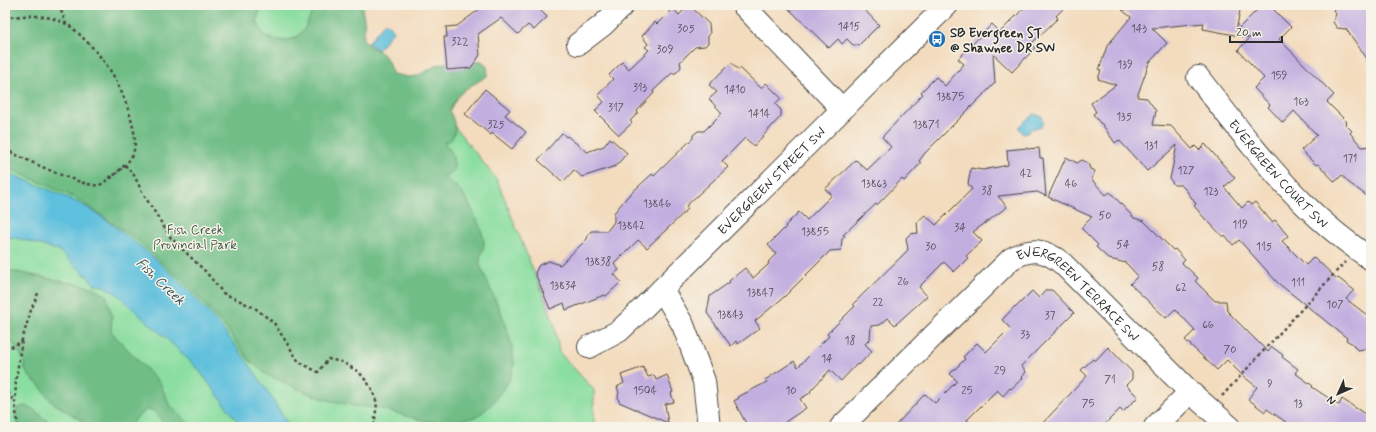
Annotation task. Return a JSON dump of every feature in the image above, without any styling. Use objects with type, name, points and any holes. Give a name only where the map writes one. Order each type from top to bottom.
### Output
[{"type":"street","points":[[578,44],[603,25],[623,5]]},
{"type":"street","points":[[743,5],[842,109]]},
{"type":"street","name":"EVERGREEN STREET SW","points":[[589,347],[619,331],[947,5]]},
{"type":"street","name":"EVERGREEN COURT SW","points":[[1198,77],[1254,149],[1306,206],[1364,254]]},
{"type":"street","name":"EVERGREEN TERRACE SW","points":[[841,427],[1011,259],[1032,251],[1047,253],[1063,264],[1190,392],[1230,427]]},
{"type":"street","points":[[662,288],[683,325],[704,381],[709,427]]},
{"type":"street","points":[[1155,427],[1190,392]]},
{"type":"path","points":[[59,5],[66,24]]},
{"type":"path","points":[[5,18],[28,16],[51,19],[66,24],[78,33],[101,57],[111,70],[123,96],[129,113],[135,140],[132,155],[125,166],[111,178],[116,174],[125,166]]},
{"type":"path","points":[[5,149],[72,179],[92,186],[100,185],[125,166]]},
{"type":"path","points":[[125,166],[134,174],[142,192],[171,238],[206,272],[223,293],[255,308],[274,322],[299,362],[318,372],[328,359],[342,362],[358,372],[371,386],[377,403],[374,427]]},
{"type":"path","points":[[1210,409],[1364,254]]},
{"type":"path","points":[[18,427],[15,404],[16,379],[22,340],[31,310],[39,291]]},
{"type":"path","points":[[5,349],[16,345],[22,340]]},
{"type":"path","points":[[5,387],[15,404]]},
{"type":"green space","name":"Fish Creek Provincial Park","points":[[5,5],[365,5],[353,28],[353,51],[439,107],[497,180],[554,322],[559,352],[594,390],[594,427],[5,427]]},
{"type":"green space","name":"Fish Creek Provincial Park","points":[[5,5],[265,5],[260,10],[257,21],[262,32],[270,38],[287,40],[299,35],[303,31],[315,5],[359,5],[364,17],[363,39],[383,54],[387,59],[393,74],[409,77],[417,76],[437,65],[444,63],[482,61],[487,67],[488,75],[461,93],[453,103],[450,111],[455,129],[451,140],[444,142],[452,153],[455,169],[450,174],[443,176],[464,196],[479,224],[484,242],[480,265],[503,317],[513,350],[514,365],[509,381],[491,405],[473,418],[442,423],[420,420],[378,408],[355,406],[327,400],[307,393],[266,374],[249,360],[227,330],[191,289],[137,240],[76,198],[5,167]]},
{"type":"green space","points":[[5,269],[92,287],[106,295],[112,315],[111,331],[160,383],[169,404],[191,427],[164,427],[163,423],[154,411],[146,410],[135,419],[130,427],[92,427],[53,403],[39,385],[28,375],[25,369],[24,361],[17,348],[12,342],[5,339]]},
{"type":"green space","points":[[25,406],[33,409],[50,423],[64,427],[19,427],[16,418],[17,408]]},
{"type":"water","points":[[385,22],[394,30],[378,50],[368,43]]},
{"type":"water","points":[[1034,114],[1042,116],[1042,126],[1032,128],[1028,133],[1023,134],[1019,126]]},
{"type":"water","name":"Fish Creek","points":[[5,171],[68,198],[92,211],[110,223],[172,274],[195,297],[236,347],[273,400],[289,427],[242,427],[198,369],[120,296],[104,286],[95,285],[59,251],[25,240],[5,236]]},
{"type":"building","points":[[485,5],[535,5],[547,17],[534,30],[528,25],[518,34],[501,18],[478,34],[480,55],[471,68],[447,70],[444,37],[447,37],[446,27],[457,26]]},
{"type":"building","points":[[689,5],[709,24],[710,34],[708,36],[708,43],[705,46],[695,47],[680,62],[681,67],[676,73],[672,73],[653,91],[654,93],[630,121],[632,123],[619,135],[595,111],[604,102],[598,95],[613,79],[609,75],[622,62],[629,69],[649,50],[645,47],[648,44],[642,36],[655,22],[657,24],[673,8],[679,15]]},
{"type":"building","points":[[785,5],[860,5],[879,25],[859,45],[853,45],[847,39],[842,44],[838,39],[829,48]]},
{"type":"building","points":[[1027,5],[1067,5],[1056,16],[1058,18],[1031,44],[1035,48],[1012,72],[993,54],[995,83],[925,153],[919,161],[921,163],[904,181],[902,179],[877,205],[876,204],[843,235],[845,236],[842,239],[841,250],[830,251],[784,297],[755,321],[760,328],[738,344],[736,341],[731,346],[707,313],[710,296],[730,282],[729,281],[745,268],[753,278],[768,265],[769,261],[776,254],[768,245],[786,227],[785,226],[799,212],[807,220],[832,195],[825,189],[856,160],[867,170],[891,147],[882,137],[923,94],[921,92],[936,77],[945,86],[964,64],[958,59],[992,24],[1000,32]]},
{"type":"building","points":[[1138,5],[1241,5],[1236,31],[1262,5],[1269,5],[1291,27],[1279,39],[1334,95],[1327,102],[1347,122],[1345,124],[1352,131],[1350,133],[1362,147],[1371,146],[1371,199],[1348,182],[1342,175],[1335,182],[1318,164],[1316,165],[1301,150],[1317,135],[1294,111],[1283,123],[1268,107],[1270,105],[1254,88],[1264,78],[1238,50],[1250,38],[1203,29],[1204,23],[1152,28],[1167,43],[1149,63],[1137,97],[1147,98],[1156,111],[1153,125],[1171,126],[1192,149],[1195,146],[1199,150],[1205,144],[1235,178],[1224,187],[1242,208],[1248,202],[1251,205],[1255,202],[1272,222],[1275,220],[1288,236],[1282,241],[1306,265],[1314,257],[1337,279],[1338,278],[1354,290],[1346,299],[1371,318],[1371,348],[1358,350],[1354,347],[1353,344],[1346,340],[1347,338],[1278,283],[1239,240],[1233,245],[1225,235],[1223,237],[1206,220],[1194,206],[1196,204],[1186,190],[1181,185],[1174,185],[1170,179],[1177,145],[1147,171],[1119,140],[1115,143],[1093,114],[1096,112],[1091,103],[1116,85],[1098,79],[1101,70],[1099,70],[1107,46],[1131,17],[1122,10],[1135,8]]},
{"type":"building","points":[[1340,5],[1371,5],[1371,64],[1346,29],[1337,28],[1333,22],[1336,14],[1333,10]]},
{"type":"building","points":[[731,62],[738,70],[740,68],[761,88],[766,83],[781,98],[775,104],[781,110],[781,116],[754,146],[745,138],[722,161],[728,167],[686,206],[688,209],[647,248],[638,240],[614,264],[619,270],[614,274],[621,282],[606,296],[604,295],[566,310],[564,303],[550,309],[535,273],[539,265],[549,261],[560,265],[587,239],[591,231],[607,231],[614,222],[614,213],[627,197],[652,174],[654,176],[693,138],[693,135],[698,131],[704,131],[722,113],[709,99],[717,92],[709,85]]},
{"type":"building","points":[[485,89],[510,110],[505,115],[526,132],[512,149],[492,133],[491,135],[465,114]]},
{"type":"building","points":[[562,133],[587,152],[604,146],[610,138],[627,153],[616,166],[582,177],[574,170],[563,182],[538,160]]},
{"type":"building","points":[[1039,148],[1040,158],[1043,158],[1046,196],[1037,192],[998,196],[1007,207],[973,232],[982,241],[966,256],[968,258],[954,272],[944,262],[919,287],[927,296],[895,325],[888,318],[880,325],[871,326],[870,339],[865,344],[872,351],[859,365],[857,364],[841,381],[830,370],[811,390],[810,393],[800,399],[806,408],[785,422],[788,427],[748,427],[734,401],[739,398],[738,397],[767,382],[765,380],[794,361],[798,367],[829,336],[827,334],[855,306],[853,304],[908,250],[906,238],[910,234],[918,233],[917,222],[925,215],[936,225],[972,189],[968,184],[971,168],[983,170],[1008,165],[1007,150]]},
{"type":"building","points":[[1066,157],[1077,163],[1082,160],[1088,163],[1090,169],[1095,171],[1091,179],[1106,195],[1110,192],[1134,218],[1144,221],[1173,250],[1175,249],[1185,260],[1182,263],[1198,278],[1195,281],[1215,301],[1226,301],[1227,311],[1268,352],[1272,347],[1298,369],[1295,373],[1313,386],[1312,387],[1339,405],[1342,399],[1371,418],[1371,427],[1293,427],[1267,409],[1265,412],[1248,399],[1257,387],[1227,360],[1217,370],[1185,340],[1195,330],[1175,309],[1166,318],[1130,284],[1138,276],[1126,263],[1109,259],[1096,247],[1098,245],[1081,228],[1092,217],[1048,197]]},
{"type":"building","points":[[1046,290],[1052,290],[1074,313],[1021,366],[1026,372],[1022,377],[1023,378],[1011,389],[1010,388],[1003,396],[997,390],[967,420],[974,427],[894,427],[925,394],[935,403],[957,381],[950,374],[965,359],[963,357],[977,343],[986,352],[1010,328],[1002,320],[1015,306],[1016,307],[1032,291],[1039,298]]},
{"type":"building","points":[[1108,347],[1132,372],[1132,379],[1126,385],[1138,397],[1123,412],[1120,409],[1102,427],[1039,427],[1087,376],[1081,370],[1093,359],[1095,361]]},
{"type":"building","points":[[643,367],[648,377],[654,375],[656,380],[667,375],[673,392],[671,393],[674,402],[665,404],[668,423],[619,402],[617,387],[624,383],[621,375]]},
{"type":"place","name":"SB Evergreen ST @ Shawnee DR SW","points":[[937,39]]}]
